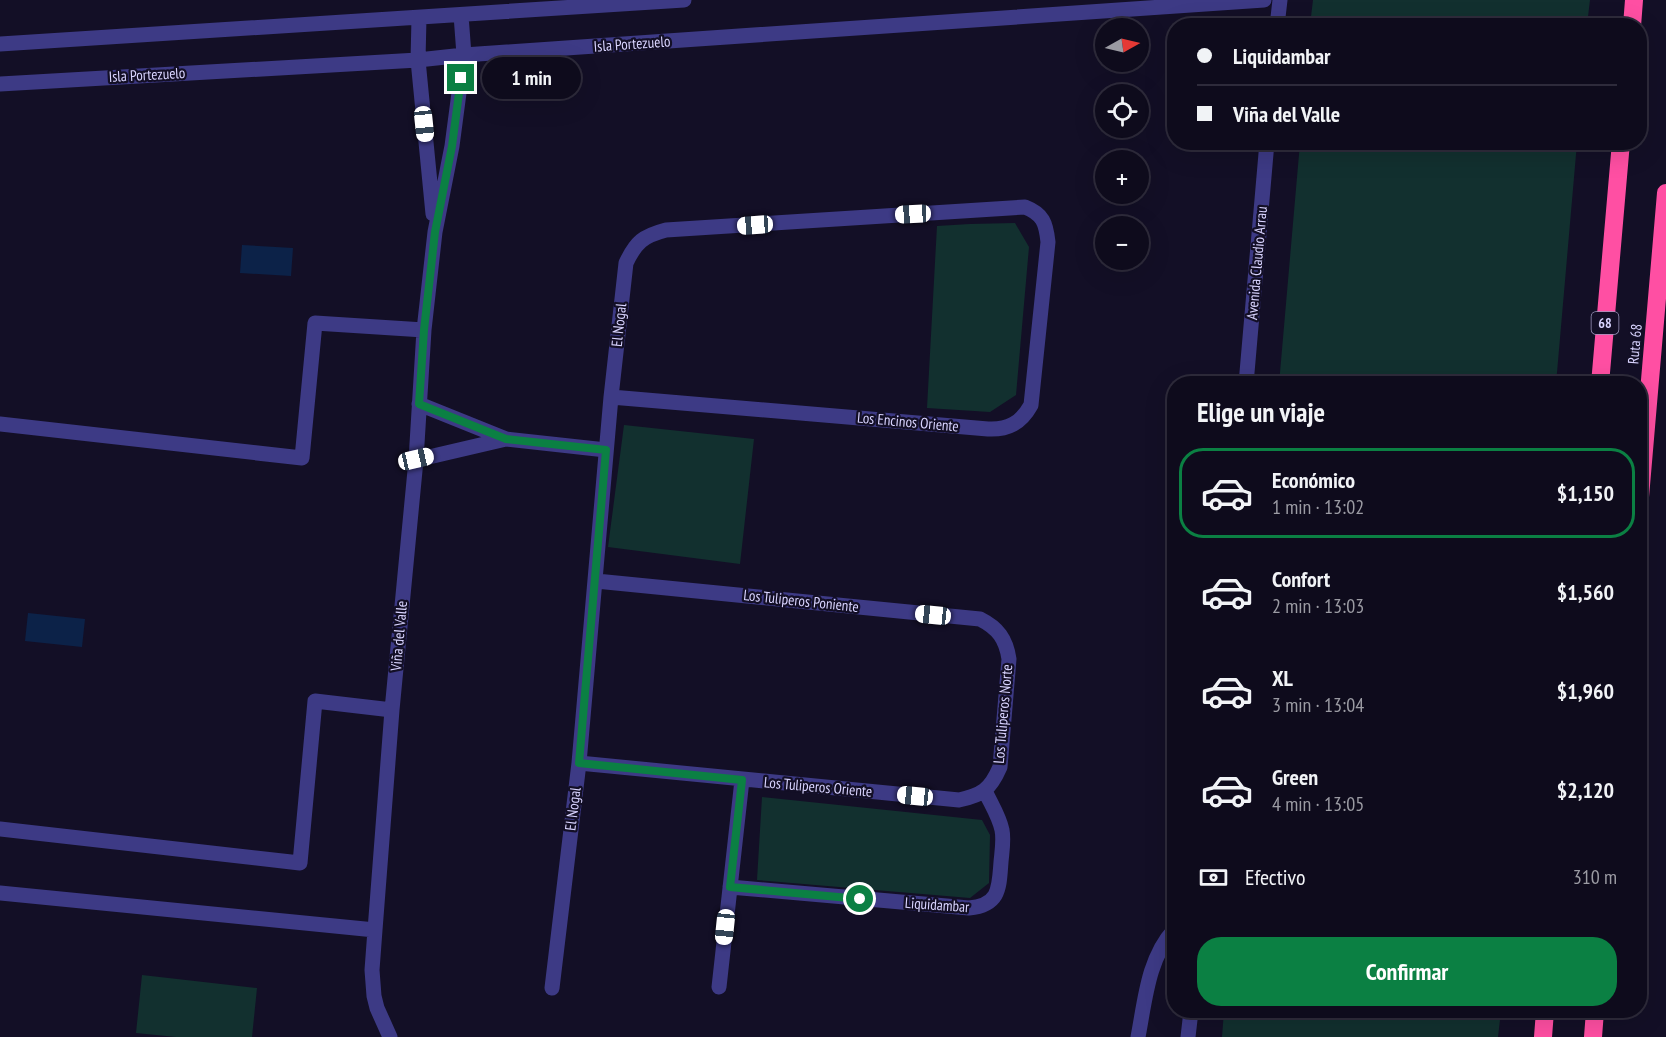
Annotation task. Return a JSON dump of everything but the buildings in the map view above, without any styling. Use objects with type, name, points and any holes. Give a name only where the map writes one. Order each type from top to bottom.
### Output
[{"type":"highway","points":[[1633,18],[1634,0]]},
{"type":"highway","name":"Ruta 68","points":[[1601,376],[1621,150]]},
{"type":"highway","name":"Ruta 68","points":[[1647,416],[1666,193]]},
{"type":"highway","points":[[1543,1037],[1544,1018]]},
{"type":"highway","points":[[1593,1037],[1594,1018]]},
{"type":"street","points":[[0,44],[684,0]]},
{"type":"street","name":"Isla Portezuelo","points":[[0,84],[418,60],[1264,0]]},
{"type":"street","points":[[1278,18],[1280,0]]},
{"type":"street","name":"Viña del Valle","points":[[390,1037],[379,1014],[374,996],[372,970],[392,710],[416,459],[424,330],[435,232],[452,146],[464,55],[461,15]]},
{"type":"street","name":"Viña del Valle","points":[[419,18],[418,60],[435,232]]},
{"type":"street","name":"Avenida Claudio Arrau","points":[[1247,376],[1266,150]]},
{"type":"street","name":"Los Encinos Oriente","points":[[611,397],[999,430],[1019,421],[1031,405],[1048,242],[1047,229],[1035,211],[1025,207],[666,230],[641,240]]},
{"type":"street","name":"El Nogal","points":[[552,988],[579,763],[606,450],[626,263],[632,249],[641,240]]},
{"type":"street","points":[[0,424],[302,458],[315,323],[424,330]]},
{"type":"street","points":[[419,404],[506,439],[606,450]]},
{"type":"street","points":[[416,459],[506,439]]},
{"type":"street","name":"Los Tuliperos Poniente","points":[[596,581],[980,619],[992,625],[1001,634]]},
{"type":"street","name":"Los Tuliperos Norte","points":[[985,791],[994,780],[1000,767],[1009,659],[1007,646],[1001,634]]},
{"type":"street","points":[[0,829],[300,863],[315,701],[392,710]]},
{"type":"street","name":"Los Tuliperos Oriente","points":[[579,763],[958,800],[973,797],[985,791]]},
{"type":"street","points":[[719,987],[742,780]]},
{"type":"street","name":"Liquidambar","points":[[730,887],[969,908],[980,907],[995,897],[999,888],[1003,840],[1002,828],[985,791]]},
{"type":"street","points":[[0,893],[375,930]]},
{"type":"street","points":[[1138,1037],[1148,983],[1157,955],[1167,940]]},
{"type":"street","points":[[1188,1037],[1190,1018]]},
{"type":"green space","points":[[1313,0],[1590,0],[1588,18],[1311,18]]},
{"type":"green space","points":[[1299,150],[1576,150],[1557,376],[1280,376]]},
{"type":"green space","points":[[1015,223],[1029,247],[1016,395],[990,412],[927,408],[937,226]]},
{"type":"green space","points":[[624,425],[754,439],[740,564],[608,547]]},
{"type":"green space","points":[[762,797],[982,820],[990,835],[989,883],[970,898],[757,880]]},
{"type":"green space","points":[[142,975],[257,988],[252,1037],[176,1037],[136,1033]]},
{"type":"green space","points":[[1223,1018],[1500,1018],[1498,1037],[1222,1037]]},
{"type":"water","points":[[242,245],[293,248],[291,276],[240,273]]},
{"type":"water","points":[[28,613],[85,619],[82,647],[25,641]]},
{"type":"route","points":[[461,78],[452,146],[435,232],[424,330],[419,404],[506,439],[606,450],[579,763],[742,780],[730,887],[860,899]]}]
